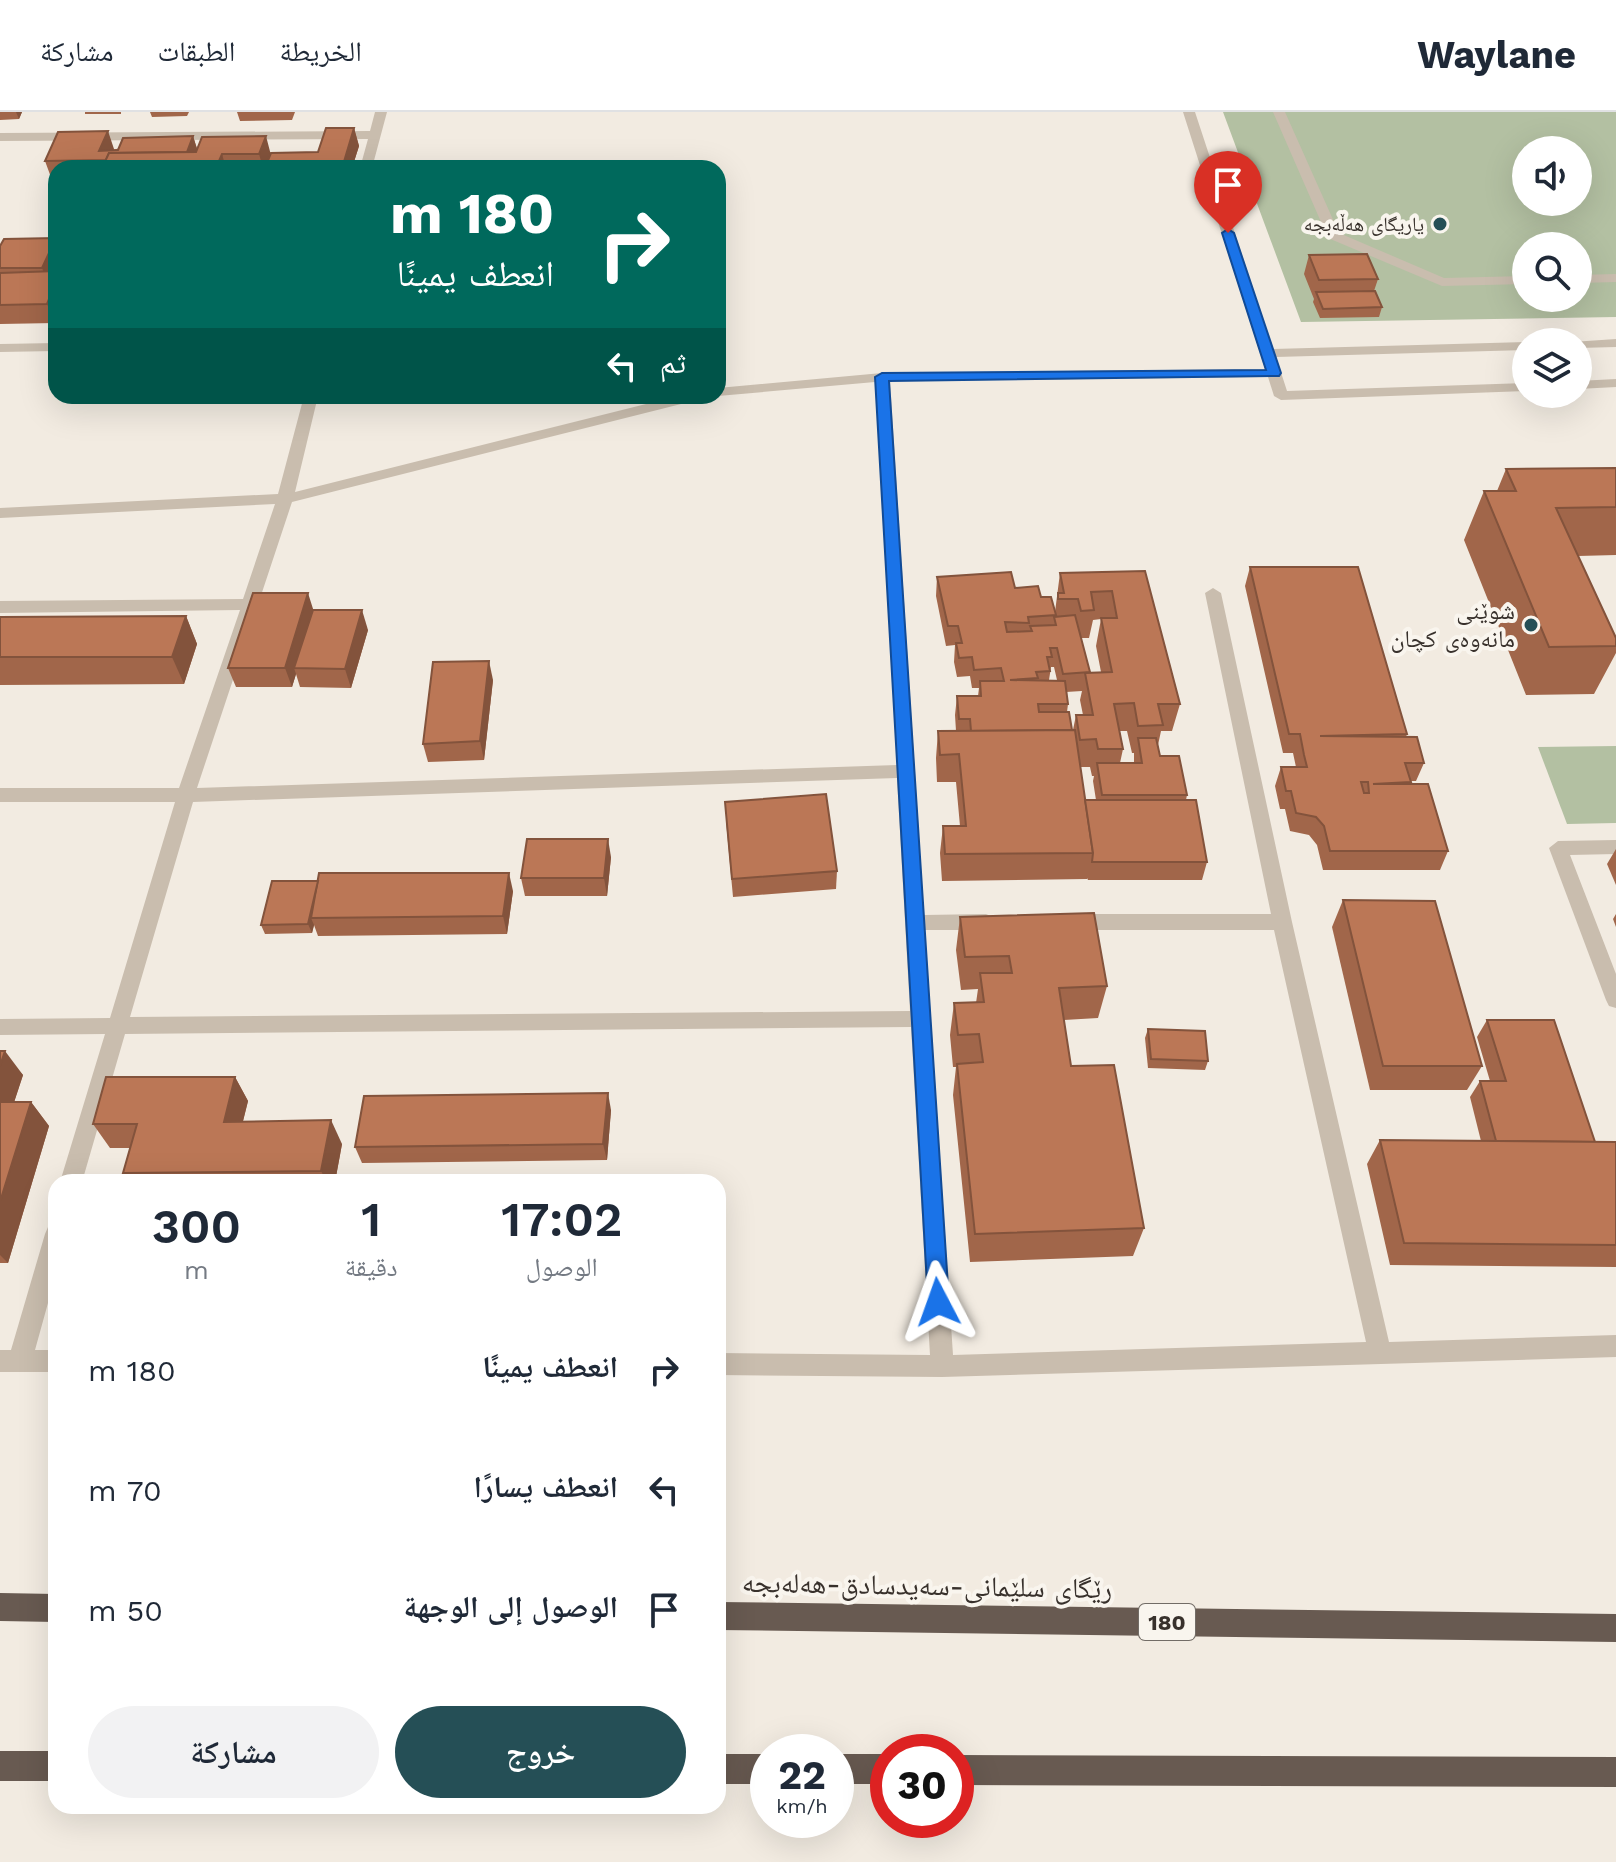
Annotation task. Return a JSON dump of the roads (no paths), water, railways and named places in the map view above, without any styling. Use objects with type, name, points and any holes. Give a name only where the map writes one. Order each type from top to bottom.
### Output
[{"type":"highway","points":[[0,1607],[48,1608]]},
{"type":"highway","name":"رێگای سلێمانی-سەیدسادق-هەلەبجە","points":[[726,1616],[1616,1628]]},
{"type":"highway","points":[[0,1766],[48,1766]]},
{"type":"highway","points":[[726,1769],[750,1769]]},
{"type":"highway","points":[[974,1770],[1616,1772]]},
{"type":"street","points":[[368,160],[381,112]]},
{"type":"street","points":[[1189,112],[1281,396],[1512,388]]},
{"type":"street","points":[[1279,112],[1333,235],[1442,282],[1512,280]]},
{"type":"street","points":[[0,137],[375,135]]},
{"type":"street","points":[[1592,279],[1616,278]]},
{"type":"street","points":[[1592,344],[1616,343]]},
{"type":"street","points":[[1267,353],[1512,346]]},
{"type":"street","points":[[0,348],[48,347]]},
{"type":"street","points":[[726,391],[882,377],[1274,373]]},
{"type":"street","points":[[882,377],[942,1366]]},
{"type":"street","points":[[1592,384],[1616,383]]},
{"type":"street","points":[[73,1174],[186,795],[285,499],[309,404]]},
{"type":"street","points":[[0,513],[285,499],[664,404]]},
{"type":"street","points":[[1213,593],[1282,922],[1380,1351]]},
{"type":"street","points":[[0,607],[248,604]]},
{"type":"street","points":[[0,795],[186,795],[906,771]]},
{"type":"street","points":[[1616,847],[1558,848],[1616,1000]]},
{"type":"street","points":[[915,923],[1011,922]]},
{"type":"street","points":[[1043,922],[1282,922]]},
{"type":"street","points":[[0,1027],[921,1019]]},
{"type":"street","points":[[48,1256],[10,1361],[48,1361]]},
{"type":"street","points":[[726,1364],[942,1366],[1616,1346]]},
{"type":"place","name":"یاریگای هەڵەبجە","points":[[1440,224]]},
{"type":"place","name":"شوێنی مانەوەی کچان","points":[[1531,625]]}]
